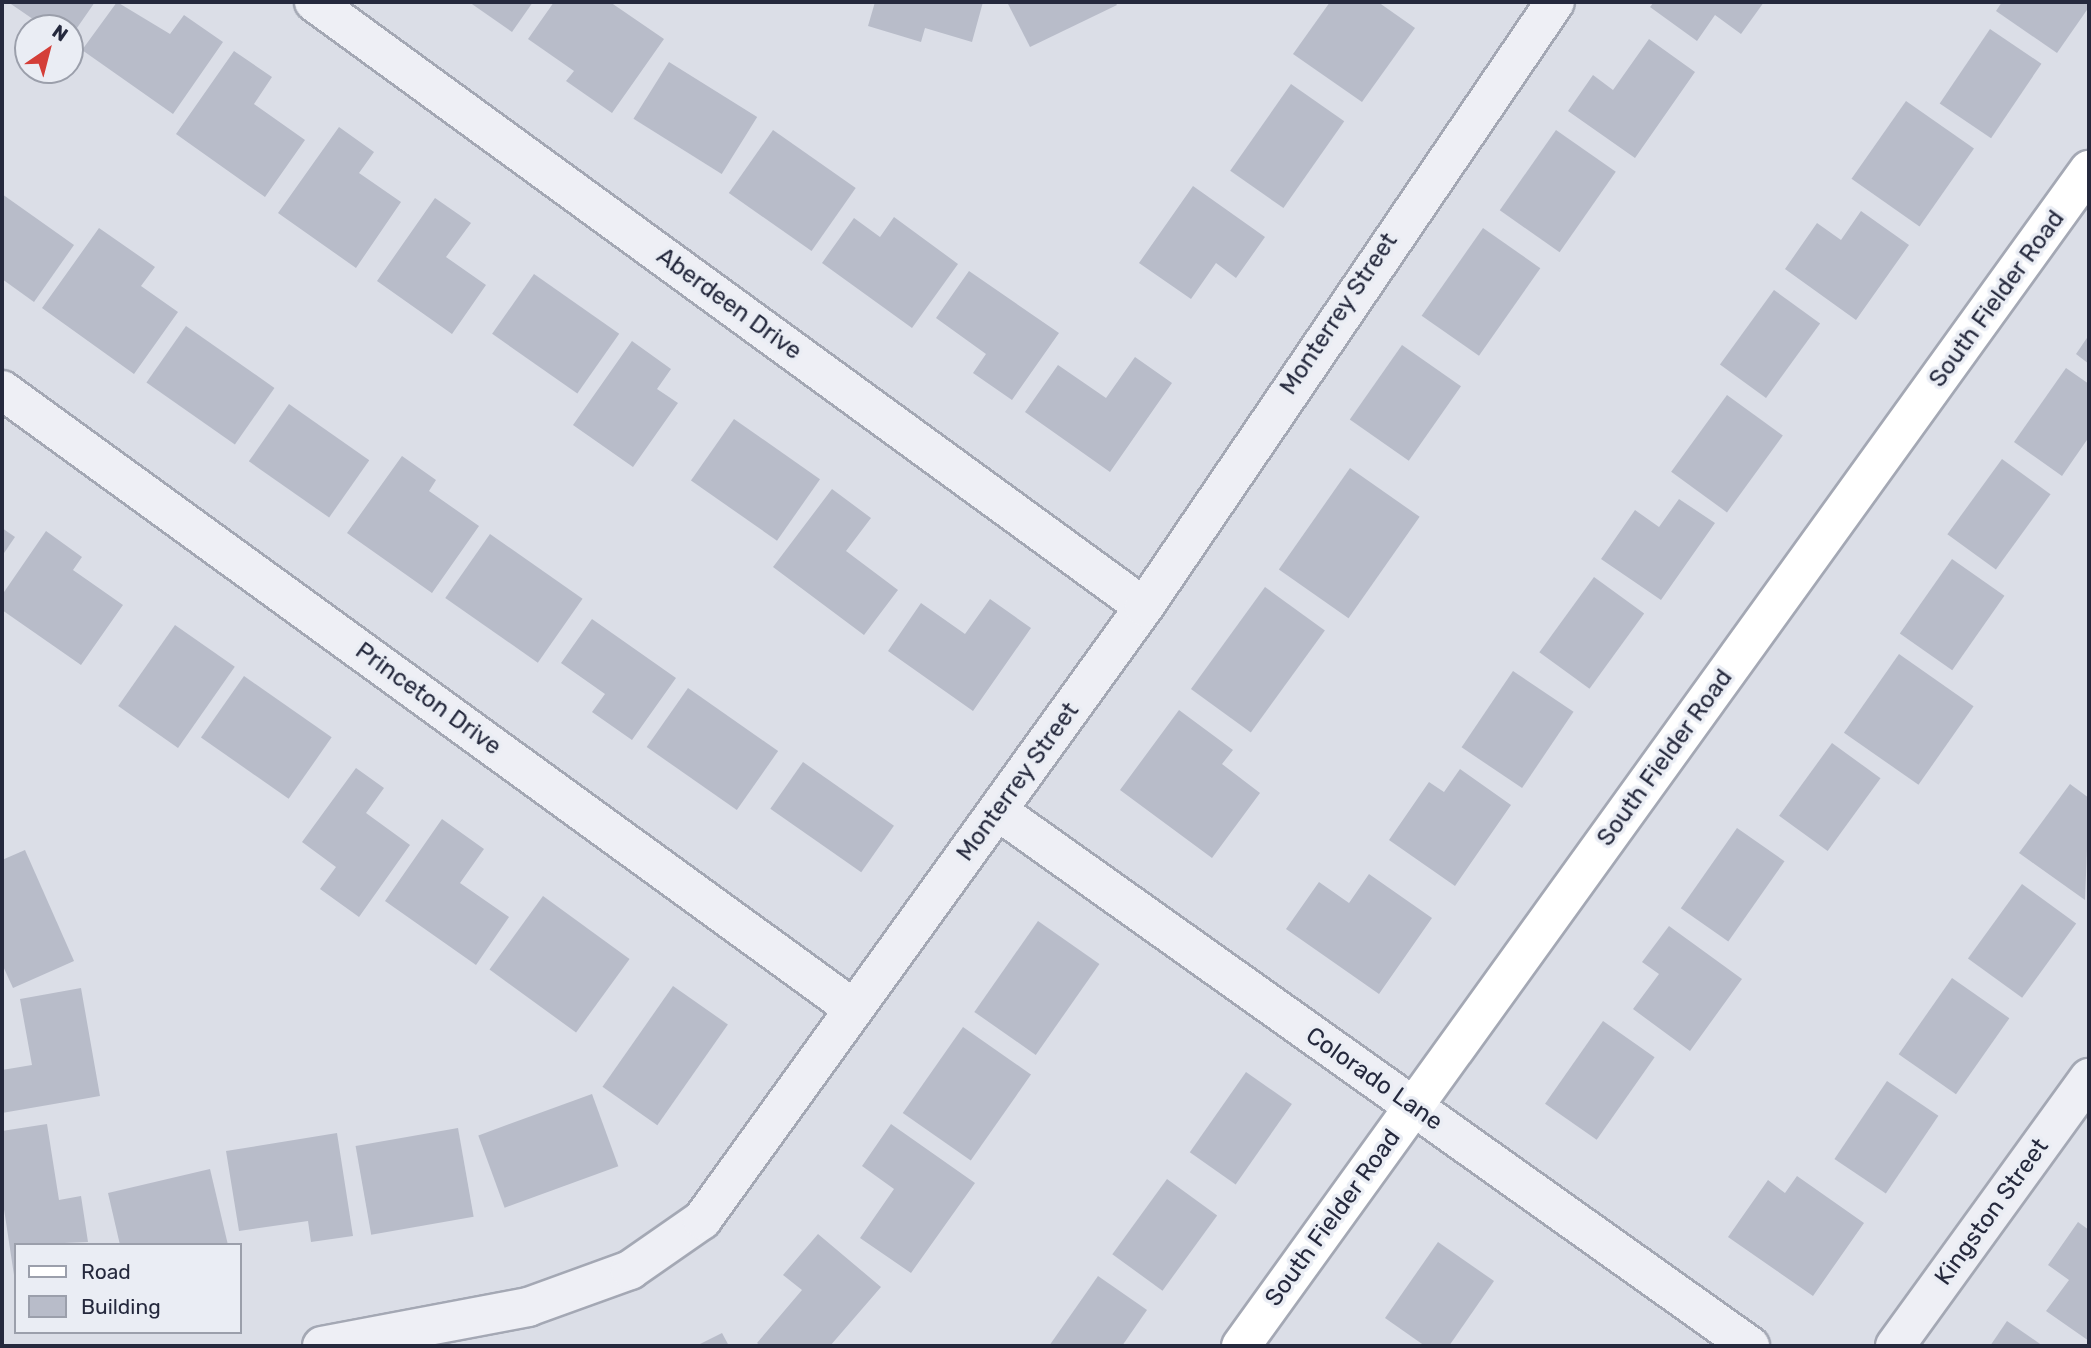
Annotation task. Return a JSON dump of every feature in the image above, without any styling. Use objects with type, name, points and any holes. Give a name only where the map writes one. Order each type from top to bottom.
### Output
[{"type":"street","name":"Aberdeen Drive","points":[[314,2],[1144,607]]},
{"type":"street","name":"Monterrey Street","points":[[322,1346],[365,1344],[527,1307],[630,1270],[670,1248],[702,1220],[1144,607],[1555,2]]},
{"type":"street","name":"South Fielder Road","points":[[1241,1346],[2089,170]]},
{"type":"street","name":"Princeton Drive","points":[[2,390],[855,1009]]},
{"type":"street","name":"Colorado Lane","points":[[998,811],[1750,1346]]},
{"type":"street","name":"Kingston Street","points":[[1895,1346],[2089,1078]]},
{"type":"building","points":[[8,2],[95,2],[84,18],[84,14],[26,14]]},
{"type":"building","points":[[117,2],[170,34],[184,15],[223,42],[173,114],[84,51],[84,47]]},
{"type":"building","points":[[469,2],[533,2],[512,32]]},
{"type":"building","points":[[554,2],[610,2],[664,39],[612,113],[566,81],[574,71],[528,39]]},
{"type":"building","points":[[875,2],[983,2],[972,42],[925,28],[921,42],[868,26]]},
{"type":"building","points":[[1007,2],[1115,2],[1117,5],[1030,47]]},
{"type":"building","points":[[1330,2],[1378,2],[1415,28],[1362,102],[1293,54]]},
{"type":"building","points":[[1654,2],[1764,2],[1741,34],[1715,15],[1697,41],[1650,7]]},
{"type":"building","points":[[2002,2],[2089,2],[2089,7],[2057,53],[1996,11]]},
{"type":"building","points":[[1990,29],[2041,64],[1991,138],[1940,104]]},
{"type":"building","points":[[1649,39],[1695,72],[1635,158],[1568,111],[1593,75],[1613,90]]},
{"type":"building","points":[[234,51],[272,77],[254,104],[305,140],[265,197],[176,134]]},
{"type":"building","points":[[669,62],[757,117],[722,174],[633,119]]},
{"type":"building","points":[[1291,84],[1344,121],[1283,208],[1230,171]]},
{"type":"building","points":[[1906,101],[1974,149],[1919,226],[1852,179]]},
{"type":"building","points":[[339,127],[374,152],[359,173],[401,202],[356,268],[278,213]]},
{"type":"building","points":[[773,130],[856,188],[812,251],[729,193]]},
{"type":"building","points":[[1556,130],[1616,172],[1560,252],[1500,210]]},
{"type":"building","points":[[1193,186],[1265,237],[1236,278],[1216,263],[1191,299],[1139,263]]},
{"type":"building","points":[[2,194],[74,245],[34,302],[2,279]]},
{"type":"building","points":[[435,198],[471,223],[446,257],[486,285],[452,334],[377,281]]},
{"type":"building","points":[[1861,211],[1909,245],[1856,320],[1785,269],[1817,223],[1841,240]]},
{"type":"building","points":[[894,217],[958,264],[912,328],[822,263],[854,218],[880,237]]},
{"type":"building","points":[[99,228],[155,267],[141,286],[178,312],[134,374],[42,308]]},
{"type":"building","points":[[1483,228],[1540,268],[1479,356],[1422,316]]},
{"type":"building","points":[[969,271],[1059,333],[1012,400],[973,373],[986,354],[936,318]]},
{"type":"building","points":[[534,274],[619,334],[577,393],[492,334]]},
{"type":"building","points":[[1774,290],[1820,324],[1766,398],[1720,364]]},
{"type":"building","points":[[186,326],[274,388],[235,444],[146,383]]},
{"type":"building","points":[[2089,335],[2089,364],[2076,354]]},
{"type":"building","points":[[632,341],[671,369],[657,389],[678,403],[633,467],[573,425]]},
{"type":"building","points":[[1402,345],[1461,386],[1409,461],[1350,420]]},
{"type":"building","points":[[1135,357],[1172,383],[1110,472],[1025,412],[1058,365],[1106,398]]},
{"type":"building","points":[[2066,368],[2089,384],[2089,437],[2062,476],[2014,442]]},
{"type":"building","points":[[1727,395],[1783,436],[1727,512],[1671,472]]},
{"type":"building","points":[[289,404],[369,460],[329,518],[249,461]]},
{"type":"building","points":[[734,419],[820,479],[777,541],[691,480]]},
{"type":"building","points":[[402,456],[436,480],[429,491],[479,526],[432,593],[347,533]]},
{"type":"building","points":[[2002,459],[2051,494],[1996,570],[1947,534]]},
{"type":"building","points":[[1350,468],[1420,517],[1349,618],[1279,570]]},
{"type":"building","points":[[832,489],[871,518],[846,551],[898,590],[864,635],[773,567]]},
{"type":"building","points":[[1679,499],[1715,523],[1661,600],[1601,559],[1635,510],[1659,527]]},
{"type":"building","points":[[2,528],[15,537],[2,556]]},
{"type":"building","points":[[46,531],[82,557],[73,570],[123,605],[81,665],[2,610],[2,595]]},
{"type":"building","points":[[490,534],[583,599],[538,663],[445,598]]},
{"type":"building","points":[[1952,559],[2004,596],[1952,670],[1900,634]]},
{"type":"building","points":[[1594,577],[1644,613],[1589,689],[1539,652]]},
{"type":"building","points":[[1265,587],[1325,630],[1251,732],[1191,689]]},
{"type":"building","points":[[990,599],[1031,628],[973,711],[888,651],[921,603],[965,634]]},
{"type":"building","points":[[592,619],[676,678],[632,740],[592,712],[605,694],[561,663]]},
{"type":"building","points":[[175,625],[235,667],[178,748],[118,706]]},
{"type":"building","points":[[1899,654],[1974,706],[1918,785],[1844,733]]},
{"type":"building","points":[[1513,671],[1574,712],[1522,788],[1462,747]]},
{"type":"building","points":[[244,676],[332,737],[289,799],[201,737]]},
{"type":"building","points":[[688,688],[778,751],[737,810],[647,747]]},
{"type":"building","points":[[1179,710],[1233,750],[1222,764],[1260,793],[1212,858],[1120,790]]},
{"type":"building","points":[[1832,743],[1881,778],[1828,851],[1779,816]]},
{"type":"building","points":[[803,762],[894,826],[861,872],[770,809]]},
{"type":"building","points":[[356,768],[384,788],[366,813],[410,845],[359,917],[320,889],[336,867],[302,842]]},
{"type":"building","points":[[1460,769],[1511,805],[1455,886],[1389,840],[1429,782],[1444,792]]},
{"type":"building","points":[[2070,784],[2089,798],[2085,900],[2019,853]]},
{"type":"building","points":[[442,819],[484,849],[460,883],[509,917],[476,965],[385,901]]},
{"type":"building","points":[[1737,828],[1785,861],[1728,942],[1681,908]]},
{"type":"building","points":[[25,850],[74,961],[13,988],[2,964],[2,860]]},
{"type":"building","points":[[1369,874],[1432,918],[1379,994],[1286,929],[1319,882],[1349,903]]},
{"type":"building","points":[[2022,884],[2076,923],[2022,998],[1968,958]]},
{"type":"building","points":[[543,896],[630,959],[576,1033],[490,970]]},
{"type":"building","points":[[1038,921],[1099,964],[1036,1055],[974,1012]]},
{"type":"building","points":[[1669,926],[1742,979],[1690,1051],[1633,1009],[1659,974],[1642,962]]},
{"type":"building","points":[[1952,978],[2009,1018],[1956,1094],[1899,1054]]},
{"type":"building","points":[[673,986],[728,1024],[657,1125],[602,1087]]},
{"type":"building","points":[[81,988],[100,1096],[2,1113],[2,1070],[32,1065],[20,999]]},
{"type":"building","points":[[1603,1021],[1655,1057],[1597,1140],[1545,1104]]},
{"type":"building","points":[[963,1027],[1031,1075],[971,1161],[903,1113]]},
{"type":"building","points":[[1246,1072],[1292,1104],[1236,1184],[1190,1152]]},
{"type":"building","points":[[1887,1081],[1938,1116],[1886,1194],[1834,1159]]},
{"type":"building","points":[[592,1094],[618,1166],[505,1208],[478,1135]]},
{"type":"building","points":[[47,1124],[59,1200],[81,1196],[88,1242],[14,1243],[14,1275],[2,1196],[2,1131]]},
{"type":"building","points":[[891,1124],[975,1183],[911,1273],[860,1238],[894,1189],[862,1166]]},
{"type":"building","points":[[458,1128],[474,1217],[371,1235],[356,1146]]},
{"type":"building","points":[[337,1133],[353,1236],[311,1242],[308,1221],[239,1231],[226,1151]]},
{"type":"building","points":[[210,1169],[228,1243],[120,1243],[108,1193]]},
{"type":"building","points":[[1797,1176],[1864,1223],[1813,1296],[1728,1237],[1768,1180],[1785,1193]]},
{"type":"building","points":[[1167,1179],[1217,1215],[1162,1291],[1112,1254]]},
{"type":"building","points":[[2078,1222],[2089,1230],[2089,1341],[2046,1311],[2069,1280],[2048,1265]]},
{"type":"building","points":[[818,1234],[881,1287],[830,1346],[761,1346],[757,1343],[802,1290],[783,1275]]},
{"type":"building","points":[[1438,1242],[1494,1281],[1449,1346],[1425,1346],[1385,1318]]},
{"type":"building","points":[[1098,1276],[1147,1310],[1122,1346],[1049,1346]]},
{"type":"building","points":[[2007,1321],[2043,1346],[1990,1346]]},
{"type":"building","points":[[722,1333],[729,1346],[696,1346]]}]
